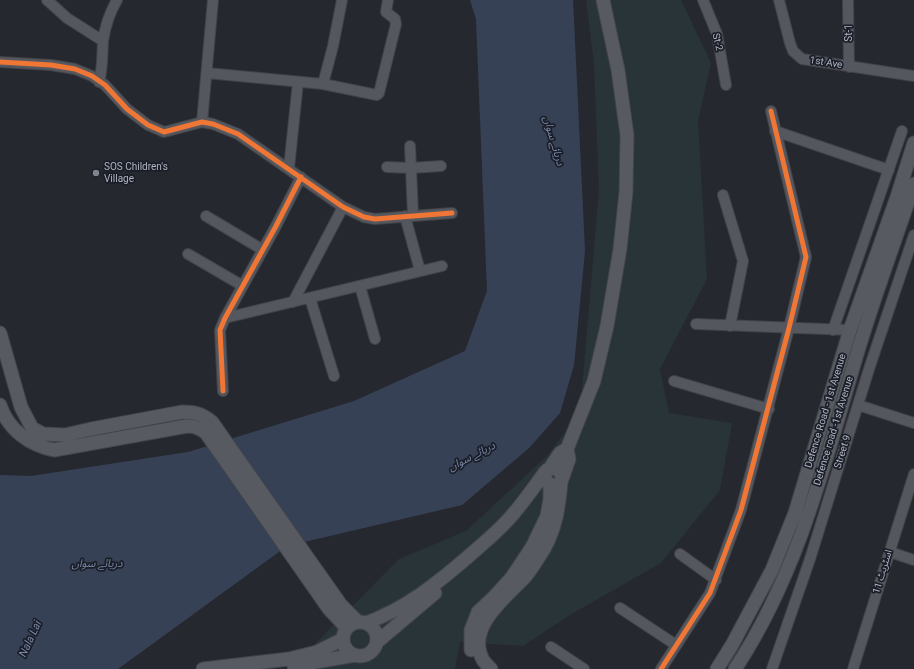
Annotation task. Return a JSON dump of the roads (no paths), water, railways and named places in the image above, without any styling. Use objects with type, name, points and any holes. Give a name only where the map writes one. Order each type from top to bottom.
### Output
[{"type":"main road","points":[[279,669],[355,655],[363,655],[370,652],[377,642],[463,573],[495,544],[520,518],[569,459],[567,449],[594,381],[607,326],[620,249],[626,192],[627,135],[618,70],[603,0]]},
{"type":"main road","name":"Defence Road - 1st Avenue","points":[[717,669],[732,645],[772,570],[795,513],[850,330],[897,197],[914,143]]},
{"type":"main road","name":"Defence road -1st Avenue","points":[[735,669],[775,600],[800,539],[862,339],[914,184]]},
{"type":"main road","points":[[0,333],[21,407],[32,428],[43,434],[54,436],[65,435],[182,412],[192,412],[203,415],[209,427],[335,607],[353,628],[375,630],[377,642]]},
{"type":"main road","points":[[835,378],[848,383]]},
{"type":"main road","points":[[0,405],[3,414],[16,431],[22,436],[40,447],[54,450],[187,426],[199,428],[209,427]]},
{"type":"main road","points":[[203,669],[289,660],[317,652],[353,628],[405,605],[443,578],[502,527],[514,513],[552,478]]},
{"type":"main road","points":[[480,669],[475,662],[471,651],[471,630],[474,622],[478,612],[494,597],[512,576],[532,547],[547,516],[552,478]]},
{"type":"main road","points":[[491,669],[483,661],[479,649],[479,637],[483,626],[494,609],[526,575],[543,549],[555,523],[559,502],[552,478]]},
{"type":"main road","points":[[353,628],[345,647],[355,655]]},
{"type":"street","points":[[47,0],[67,18],[103,41]]},
{"type":"street","points":[[99,82],[103,67],[103,41],[108,20],[117,0]]},
{"type":"street","points":[[202,122],[213,0]]},
{"type":"street","points":[[323,84],[333,46],[342,0]]},
{"type":"street","points":[[207,73],[323,84],[377,95],[379,93],[396,24],[395,19],[386,12],[388,0]]},
{"type":"street","name":"St-2","points":[[703,0],[716,34],[726,85]]},
{"type":"street","name":"1st Ave","points":[[779,0],[790,44],[797,56],[809,61],[914,76]]},
{"type":"street","name":"St-1","points":[[848,0],[849,67]]},
{"type":"street","points":[[0,62],[51,65],[75,69],[92,76],[105,85],[127,109],[148,125],[164,132],[202,122],[213,124],[238,134],[343,207],[364,217],[375,219],[452,212]]},
{"type":"street","points":[[289,168],[298,82]]},
{"type":"street","points":[[661,669],[710,594],[741,510],[790,328],[806,257],[771,111]]},
{"type":"street","points":[[775,131],[889,170]]},
{"type":"street","points":[[833,330],[902,131]]},
{"type":"street","points":[[410,146],[411,168],[409,215],[420,271]]},
{"type":"street","points":[[387,167],[411,168],[441,166]]},
{"type":"street","points":[[224,391],[220,330],[301,177]]},
{"type":"street","points":[[722,195],[743,261],[730,326]]},
{"type":"street","points":[[293,302],[343,207]]},
{"type":"street","points":[[206,216],[263,250]]},
{"type":"street","name":"Street 9","points":[[772,669],[810,559],[858,405],[914,235]]},
{"type":"street","points":[[188,254],[242,286]]},
{"type":"street","points":[[225,318],[442,266]]},
{"type":"street","points":[[360,286],[375,338]]},
{"type":"street","points":[[310,298],[334,376]]},
{"type":"street","points":[[696,324],[850,330]]},
{"type":"street","points":[[674,381],[769,409]]},
{"type":"street","points":[[858,405],[914,424]]},
{"type":"street","name":"اسٹریٹ 11","points":[[853,669],[914,474]]},
{"type":"street","points":[[890,552],[914,560]]},
{"type":"street","points":[[680,554],[716,580]]},
{"type":"street","points":[[620,608],[676,645]]},
{"type":"street","points":[[551,647],[584,669]]},
{"type":"water","name":"دریائے سواں","points":[[470,0],[573,0],[585,251],[574,365],[560,413],[529,448],[462,505],[287,546],[118,669],[0,669],[0,475],[31,476],[188,452],[354,401],[465,351],[487,291],[476,19]]},
{"type":"place","name":"SOS Children's Village","points":[[96,173]]},
{"type":"water label","name":"Nala Lai","points":[[31,639]]}]
